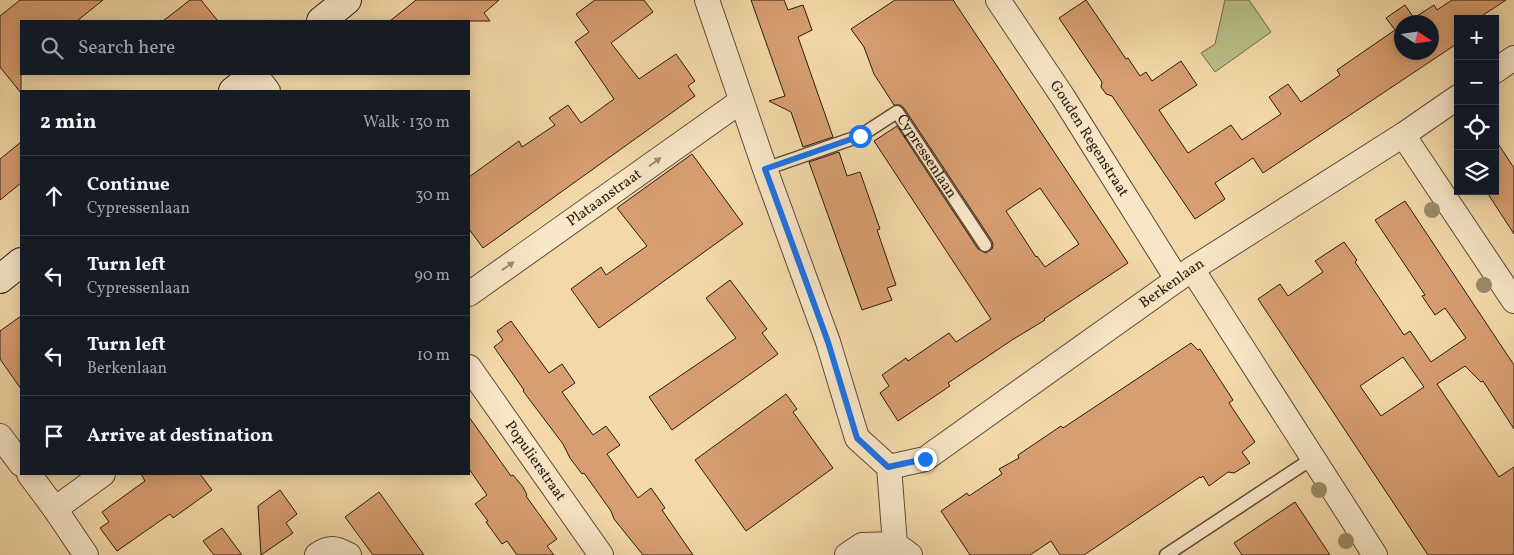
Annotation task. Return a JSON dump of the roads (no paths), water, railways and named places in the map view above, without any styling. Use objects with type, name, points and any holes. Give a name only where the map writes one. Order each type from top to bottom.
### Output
[{"type":"street","points":[[322,20],[347,0]]},
{"type":"street","points":[[707,0],[765,169],[828,342],[857,438],[888,467],[902,550],[862,545],[847,555]]},
{"type":"street","name":"Gouden Regenstraat","points":[[998,0],[1313,458],[1375,555]]},
{"type":"street","points":[[1499,68],[1514,58]]},
{"type":"street","points":[[234,90],[254,75]]},
{"type":"street","points":[[256,75],[267,90]]},
{"type":"street","name":"Berkenlaan","points":[[888,467],[925,459],[1185,274],[1403,135],[1454,100]]},
{"type":"street","name":"Plataanstraat","points":[[470,293],[741,101]]},
{"type":"street","points":[[1403,135],[1514,302]]},
{"type":"street","points":[[0,279],[20,263]]},
{"type":"street","name":"Populierstraat","points":[[470,368],[601,555]]},
{"type":"street","points":[[0,436],[20,463]]},
{"type":"street","points":[[30,475],[55,508],[86,555]]},
{"type":"street","points":[[55,508],[102,475]]},
{"type":"street","points":[[317,555],[323,550],[336,548],[349,555]]},
{"type":"lane","name":"Cypressenlaan","points":[[765,169],[860,136],[897,112],[985,245]]},
{"type":"lane","points":[[1166,555],[1313,458]]}]
